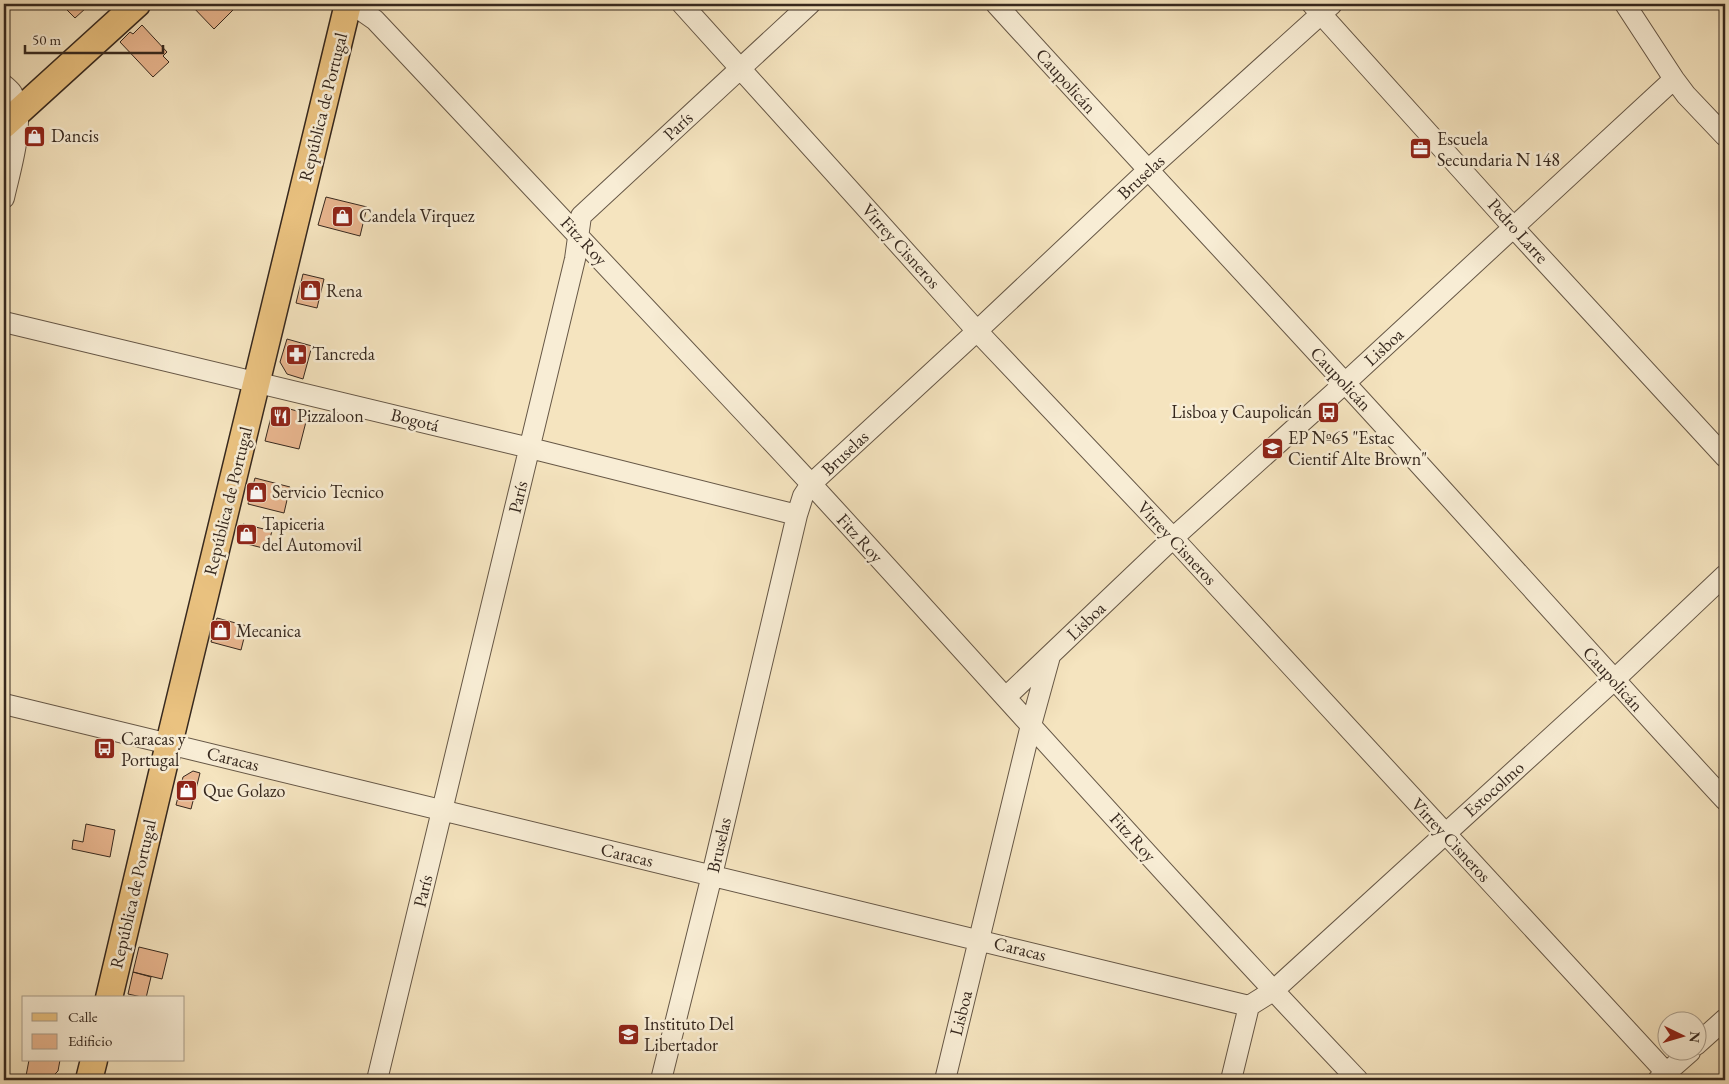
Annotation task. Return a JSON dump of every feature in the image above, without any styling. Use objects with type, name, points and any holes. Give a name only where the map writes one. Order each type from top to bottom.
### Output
[{"type":"main road","points":[[11,119],[137,4]]},
{"type":"main road","name":"República de Portugal","points":[[109,996],[348,4]]},
{"type":"main road","points":[[89,1080],[94,1062]]},
{"type":"street","name":"Fitz Roy","points":[[352,4],[375,20],[811,484],[1273,991],[1358,1080]]},
{"type":"street","name":"Virrey Cisneros","points":[[682,4],[977,331],[1173,538],[1445,833],[1666,1078]]},
{"type":"street","name":"París","points":[[377,1080],[575,259],[581,216],[810,4]]},
{"type":"street","name":"Caupolicán","points":[[996,4],[1725,800]]},
{"type":"street","points":[[1625,4],[1686,95],[1725,136]]},
{"type":"street","name":"Bruselas","points":[[661,1080],[712,875],[796,515],[803,496],[811,484],[1322,7]]},
{"type":"street","name":"Pedro Larre","points":[[1322,7],[1513,227],[1725,457]]},
{"type":"street","name":"Lisboa","points":[[1006,697],[1173,538],[1345,383],[1674,79]]},
{"type":"street","points":[[4,84],[12,93],[11,119],[14,153],[4,198]]},
{"type":"street","name":"Bogotá","points":[[4,322],[530,448],[796,515]]},
{"type":"street","name":"Estocolmo","points":[[1249,1006],[1273,991],[1614,680],[1725,575]]},
{"type":"street","name":"Lisboa","points":[[945,1080],[978,939],[1050,656]]},
{"type":"street","name":"Caracas","points":[[4,704],[1249,1006]]},
{"type":"street","points":[[1231,1080],[1249,1006]]},
{"type":"street","points":[[1706,1036],[1725,1019]]},
{"type":"street","points":[[1666,1078],[1681,1062]]},
{"type":"building","points":[[61,4],[82,4],[86,8],[75,18]]},
{"type":"building","points":[[190,4],[229,4],[234,9],[214,29]]},
{"type":"building","points":[[142,25],[167,52],[163,56],[169,62],[153,77],[120,42],[130,32],[133,34]]},
{"type":"building","name":"Candela Virquez","points":[[326,197],[367,207],[360,236],[318,225]]},
{"type":"building","name":"Rena","points":[[303,274],[324,279],[317,308],[296,303]]},
{"type":"building","name":"Tancreda","points":[[287,339],[312,346],[303,379],[287,374],[280,362]]},
{"type":"building","points":[[286,408],[308,414],[299,449],[265,441],[272,413]]},
{"type":"building","points":[[255,478],[290,487],[284,513],[248,504]]},
{"type":"building","points":[[243,524],[272,531],[267,549],[239,542]]},
{"type":"building","points":[[217,618],[247,626],[241,650],[211,642]]},
{"type":"building","name":"Que Golazo","points":[[193,771],[200,773],[191,809],[176,805],[183,777]]},
{"type":"building","points":[[86,824],[115,830],[110,857],[72,849],[73,840],[83,842]]},
{"type":"building","points":[[139,947],[168,954],[162,979],[133,972]]},
{"type":"building","points":[[133,972],[151,977],[146,996],[128,994]]},
{"type":"building","points":[[29,1062],[60,1062],[58,1071],[49,1080],[26,1076]]},
{"type":"place","name":"Dancis","points":[[35,136]]},
{"type":"place","name":"Escuela Secundaria N 148","points":[[1421,149]]},
{"type":"place","name":"Candela Virquez","points":[[343,216]]},
{"type":"place","name":"Rena","points":[[310,291]]},
{"type":"place","name":"Tancreda","points":[[296,354]]},
{"type":"place","name":"Lisboa y Caupolicán","points":[[1328,412]]},
{"type":"place","name":"Pizzaloon","points":[[281,416]]},
{"type":"place","name":"EP Nº65 \"Estac Cientif Alte Brown\"","points":[[1272,448]]},
{"type":"place","name":"Servicio Tecnico","points":[[256,492]]},
{"type":"place","name":"Tapiceria del Automovil","points":[[246,534]]},
{"type":"place","name":"Mecanica","points":[[220,631]]},
{"type":"place","name":"Caracas y Portugal","points":[[105,749]]},
{"type":"place","name":"Que Golazo","points":[[187,791]]},
{"type":"place","name":"Instituto Del Libertador","points":[[628,1034]]}]
